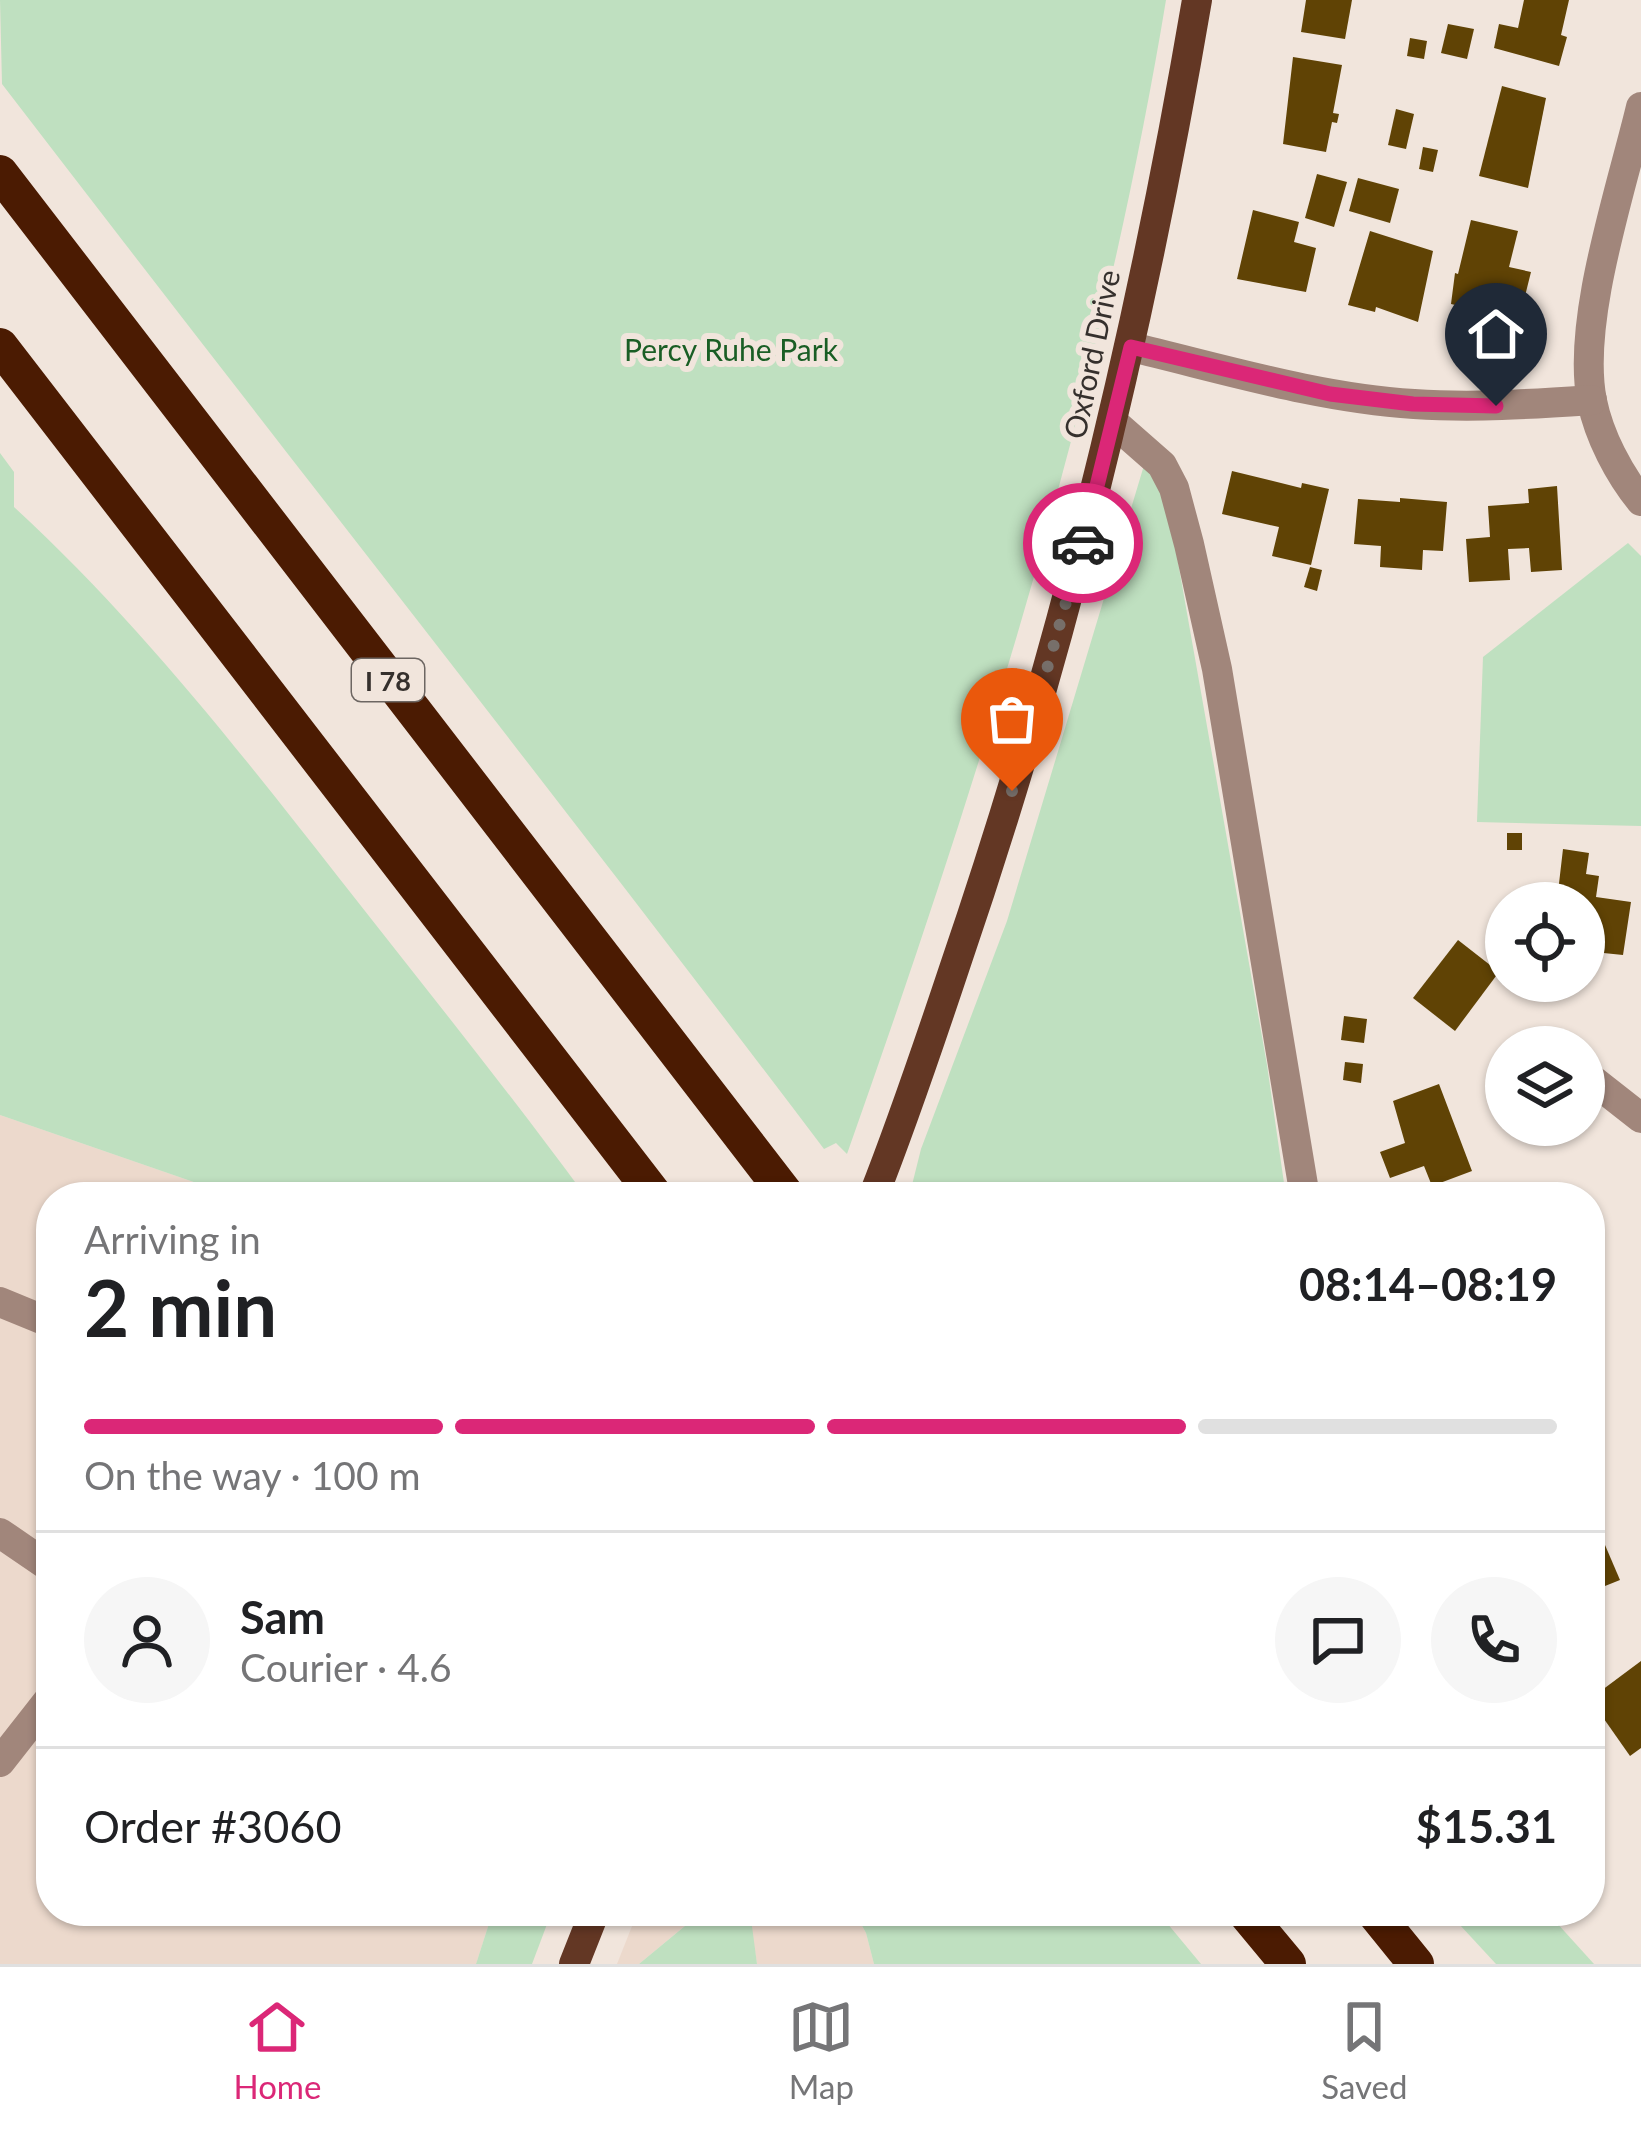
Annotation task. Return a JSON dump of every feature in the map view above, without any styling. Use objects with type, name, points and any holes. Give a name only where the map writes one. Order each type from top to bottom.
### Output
[{"type":"highway","name":"I 78","points":[[0,173],[776,1182]]},
{"type":"highway","points":[[0,346],[644,1182]]},
{"type":"highway","points":[[1256,1926],[1288,1964]]},
{"type":"highway","points":[[1385,1926],[1417,1964]]},
{"type":"main road","name":"Oxford Drive","points":[[878,1182],[989,868],[1047,677],[1131,347],[1197,0]]},
{"type":"main road","points":[[574,1964],[589,1926]]},
{"type":"street","points":[[1641,107],[1592,323],[1592,400],[1609,448],[1641,501]]},
{"type":"street","points":[[1131,347],[1330,394],[1413,404],[1496,406],[1592,400]]},
{"type":"street","points":[[1113,422],[1162,465],[1174,488],[1189,544],[1217,668],[1303,1182]]},
{"type":"street","points":[[1605,1090],[1641,1118]]},
{"type":"street","points":[[0,1302],[36,1317]]},
{"type":"street","points":[[0,1533],[36,1558]]},
{"type":"street","points":[[0,1762],[36,1716]]},
{"type":"shaded area","points":[[0,1115],[194,1182],[36,1182],[36,1926],[488,1926],[476,1964],[0,1964]]},
{"type":"shaded area","points":[[632,1926],[685,1926],[639,1964],[617,1964]]},
{"type":"shaded area","points":[[751,1926],[862,1926],[874,1964],[757,1964]]},
{"type":"green space","name":"Percy Ruhe Park","points":[[0,0],[1166,0],[1107,294],[1032,584],[944,870],[847,1154],[836,1143],[824,1149],[2,84]]},
{"type":"green space","points":[[0,453],[14,472],[14,507],[102,594],[224,733],[575,1182],[194,1182],[0,1115]]},
{"type":"green space","points":[[1145,462],[1164,493],[1173,534],[1284,1182],[913,1182],[1007,921]]},
{"type":"green space","points":[[1628,543],[1641,556],[1641,826],[1477,822],[1483,657]]},
{"type":"green space","points":[[488,1926],[546,1926],[532,1964],[476,1964]]},
{"type":"green space","points":[[685,1926],[752,1926],[757,1964],[639,1964]]},
{"type":"green space","points":[[862,1926],[1169,1926],[1201,1964],[874,1964]]},
{"type":"green space","points":[[1461,1926],[1560,1926],[1594,1964],[1496,1964]]},
{"type":"building","points":[[1306,0],[1352,0],[1345,39],[1301,32]]},
{"type":"building","points":[[1524,0],[1569,0],[1559,66],[1494,48],[1499,24],[1518,28]]},
{"type":"building","points":[[1448,24],[1474,29],[1467,59],[1441,53]]},
{"type":"building","points":[[1410,38],[1427,41],[1424,59],[1407,56]]},
{"type":"building","points":[[1293,57],[1342,65],[1333,113],[1339,114],[1337,123],[1332,122],[1326,152],[1283,144]]},
{"type":"building","points":[[1502,86],[1546,98],[1528,188],[1479,176]]},
{"type":"building","points":[[1396,109],[1414,114],[1406,149],[1388,145]]},
{"type":"building","points":[[1423,147],[1438,150],[1433,172],[1419,169]]},
{"type":"building","points":[[1317,174],[1347,182],[1334,227],[1305,218]]},
{"type":"building","points":[[1358,178],[1399,189],[1390,223],[1349,211]]},
{"type":"building","points":[[1253,210],[1299,222],[1294,242],[1316,248],[1306,292],[1237,279]]},
{"type":"building","points":[[1471,220],[1518,231],[1509,267],[1531,272],[1519,320],[1451,304]]},
{"type":"building","points":[[1370,231],[1433,251],[1418,322],[1376,307],[1375,312],[1348,305]]},
{"type":"building","points":[[1232,471],[1301,488],[1302,483],[1329,489],[1311,565],[1272,556],[1279,527],[1222,514]]},
{"type":"building","points":[[1557,486],[1562,570],[1531,572],[1529,548],[1508,549],[1510,580],[1469,582],[1466,539],[1490,537],[1488,506],[1529,503],[1528,489]]},
{"type":"building","points":[[1400,498],[1447,502],[1443,551],[1423,550],[1422,570],[1380,567],[1381,546],[1354,544],[1358,499],[1400,502]]},
{"type":"building","points":[[1310,567],[1322,570],[1317,591],[1304,587]]},
{"type":"building","points":[[1507,833],[1522,833],[1522,850],[1507,850]]},
{"type":"building","points":[[1563,849],[1589,853],[1586,874],[1599,876],[1598,882],[1559,882]]},
{"type":"building","points":[[1605,898],[1631,902],[1623,955],[1605,953]]},
{"type":"building","points":[[1458,940],[1485,961],[1485,991],[1455,1031],[1413,998]]},
{"type":"building","points":[[1344,1016],[1367,1019],[1364,1043],[1341,1040]]},
{"type":"building","points":[[1345,1062],[1363,1064],[1361,1083],[1343,1080]]},
{"type":"building","points":[[1439,1084],[1472,1171],[1430,1182],[1424,1166],[1390,1178],[1380,1152],[1405,1143],[1393,1101]]},
{"type":"building","points":[[1605,1545],[1620,1580],[1605,1586]]},
{"type":"building","points":[[1641,1661],[1641,1748],[1630,1756],[1605,1720],[1605,1688]]},
{"type":"way so far","points":[[1012,791],[1083,543]]},
{"type":"route","points":[[1083,543],[1131,347],[1330,394],[1413,404],[1496,406]]}]
